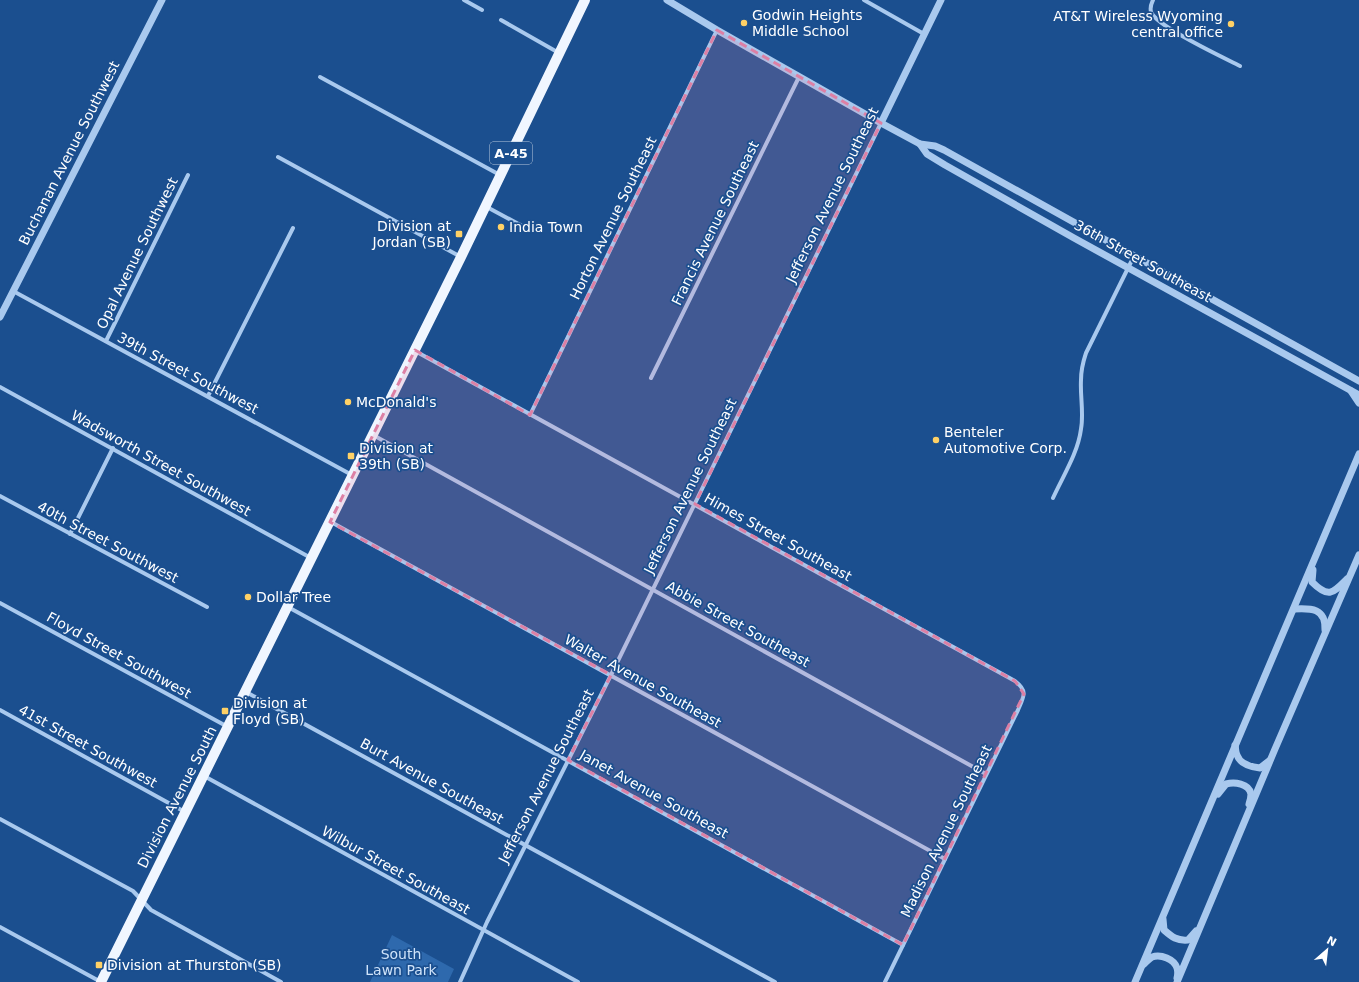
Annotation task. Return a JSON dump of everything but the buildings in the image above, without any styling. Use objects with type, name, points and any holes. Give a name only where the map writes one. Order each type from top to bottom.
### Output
[{"type":"main road","name":"Division Avenue South","points":[[101,982],[461,257],[585,0]]},
{"type":"street","name":"Buchanan Avenue Southwest","points":[[0,317],[162,0]]},
{"type":"street","points":[[464,0],[482,10]]},
{"type":"street","name":"36th Street Southeast","points":[[667,0],[881,123],[920,144],[935,146],[944,150],[998,179],[1358,380]]},
{"type":"street","points":[[864,0],[924,34]]},
{"type":"street","name":"Jefferson Avenue Southeast","points":[[460,982],[483,930],[611,675],[941,0]]},
{"type":"street","points":[[1153,0],[1151,12],[1156,19],[1240,66]]},
{"type":"street","points":[[500,20],[559,53]]},
{"type":"street","name":"Horton Avenue Southeast","points":[[530,415],[717,30]]},
{"type":"street","points":[[320,77],[500,175]]},
{"type":"street","name":"Francis Avenue Southeast","points":[[651,378],[799,77]]},
{"type":"street","name":"36th Street Southeast","points":[[920,144],[927,154],[945,165],[1359,395]]},
{"type":"street","points":[[278,157],[461,257]]},
{"type":"street","name":"Opal Avenue Southwest","points":[[106,341],[188,175]]},
{"type":"street","points":[[485,206],[524,227]]},
{"type":"street","points":[[208,396],[293,228]]},
{"type":"street","points":[[1054,498],[1075,453],[1081,430],[1083,413],[1080,382],[1086,353],[1134,256]]},
{"type":"street","name":"39th Street Southwest","points":[[13,291],[353,475]]},
{"type":"street","name":"Himes Street Southeast","points":[[415,350],[530,415],[695,504],[1015,681],[1023,689]]},
{"type":"street","name":"Wadsworth Street Southwest","points":[[0,387],[312,558]]},
{"type":"street","points":[[1351,391],[1359,403]]},
{"type":"street","name":"Abbie Street Southeast","points":[[373,435],[564,542],[653,589],[986,774]]},
{"type":"street","points":[[70,534],[113,448]]},
{"type":"street","points":[[1136,982],[1235,744],[1359,454]]},
{"type":"street","name":"40th Street Southwest","points":[[0,496],[207,607]]},
{"type":"street","name":"Walter Avenue Southeast","points":[[330,522],[945,859]]},
{"type":"street","points":[[1177,982],[1359,555]]},
{"type":"street","points":[[1313,563],[1312,582],[1319,590],[1327,593],[1334,592],[1350,576]]},
{"type":"street","name":"Floyd Street Southwest","points":[[0,603],[228,727]]},
{"type":"street","name":"Janet Avenue Southeast","points":[[288,607],[903,945]]},
{"type":"street","points":[[1294,609],[1315,609],[1326,621],[1325,634]]},
{"type":"street","name":"Madison Avenue Southeast","points":[[885,982],[1023,699],[1023,689]]},
{"type":"street","name":"Burt Avenue Southeast","points":[[246,692],[774,982]]},
{"type":"street","name":"41st Street Southwest","points":[[0,710],[186,812]]},
{"type":"street","points":[[1235,744],[1237,755],[1241,761],[1248,766],[1260,768],[1271,759]]},
{"type":"street","name":"Wilbur Street Southeast","points":[[204,776],[578,982]]},
{"type":"street","points":[[1211,803],[1226,784],[1238,783],[1248,789],[1251,794],[1247,818]]},
{"type":"street","points":[[0,819],[133,891],[151,910],[281,982]]},
{"type":"street","points":[[1163,917],[1164,930],[1172,938],[1180,941],[1188,940],[1201,926]]},
{"type":"street","points":[[0,927],[101,982]]},
{"type":"street","points":[[1143,965],[1152,957],[1160,956],[1168,958],[1178,969],[1177,982]]},
{"type":"highlighted area","points":[[717,30],[881,123],[695,504],[1015,681],[1024,694],[903,945],[568,760],[611,675],[330,522],[415,350],[530,415]]},
{"type":"green space","name":"South Lawn Park","points":[[392,935],[454,969],[448,982],[370,982]]},
{"type":"place","name":"Godwin Heights Middle School","points":[[744,23]]},
{"type":"place","name":"AT&T Wireless Wyoming central office","points":[[1231,24]]},
{"type":"place","name":"India Town","points":[[501,227]]},
{"type":"place","name":"Division at Jordan (SB)","points":[[459,234]]},
{"type":"place","name":"McDonald's","points":[[348,402]]},
{"type":"place","name":"Benteler Automotive Corp.","points":[[936,440]]},
{"type":"place","name":"Division at 39th (SB)","points":[[351,456]]},
{"type":"place","name":"Dollar Tree","points":[[248,597]]},
{"type":"place","name":"Division at Floyd (SB)","points":[[225,711]]},
{"type":"place","name":"Division at Thurston (SB)","points":[[99,965]]}]
